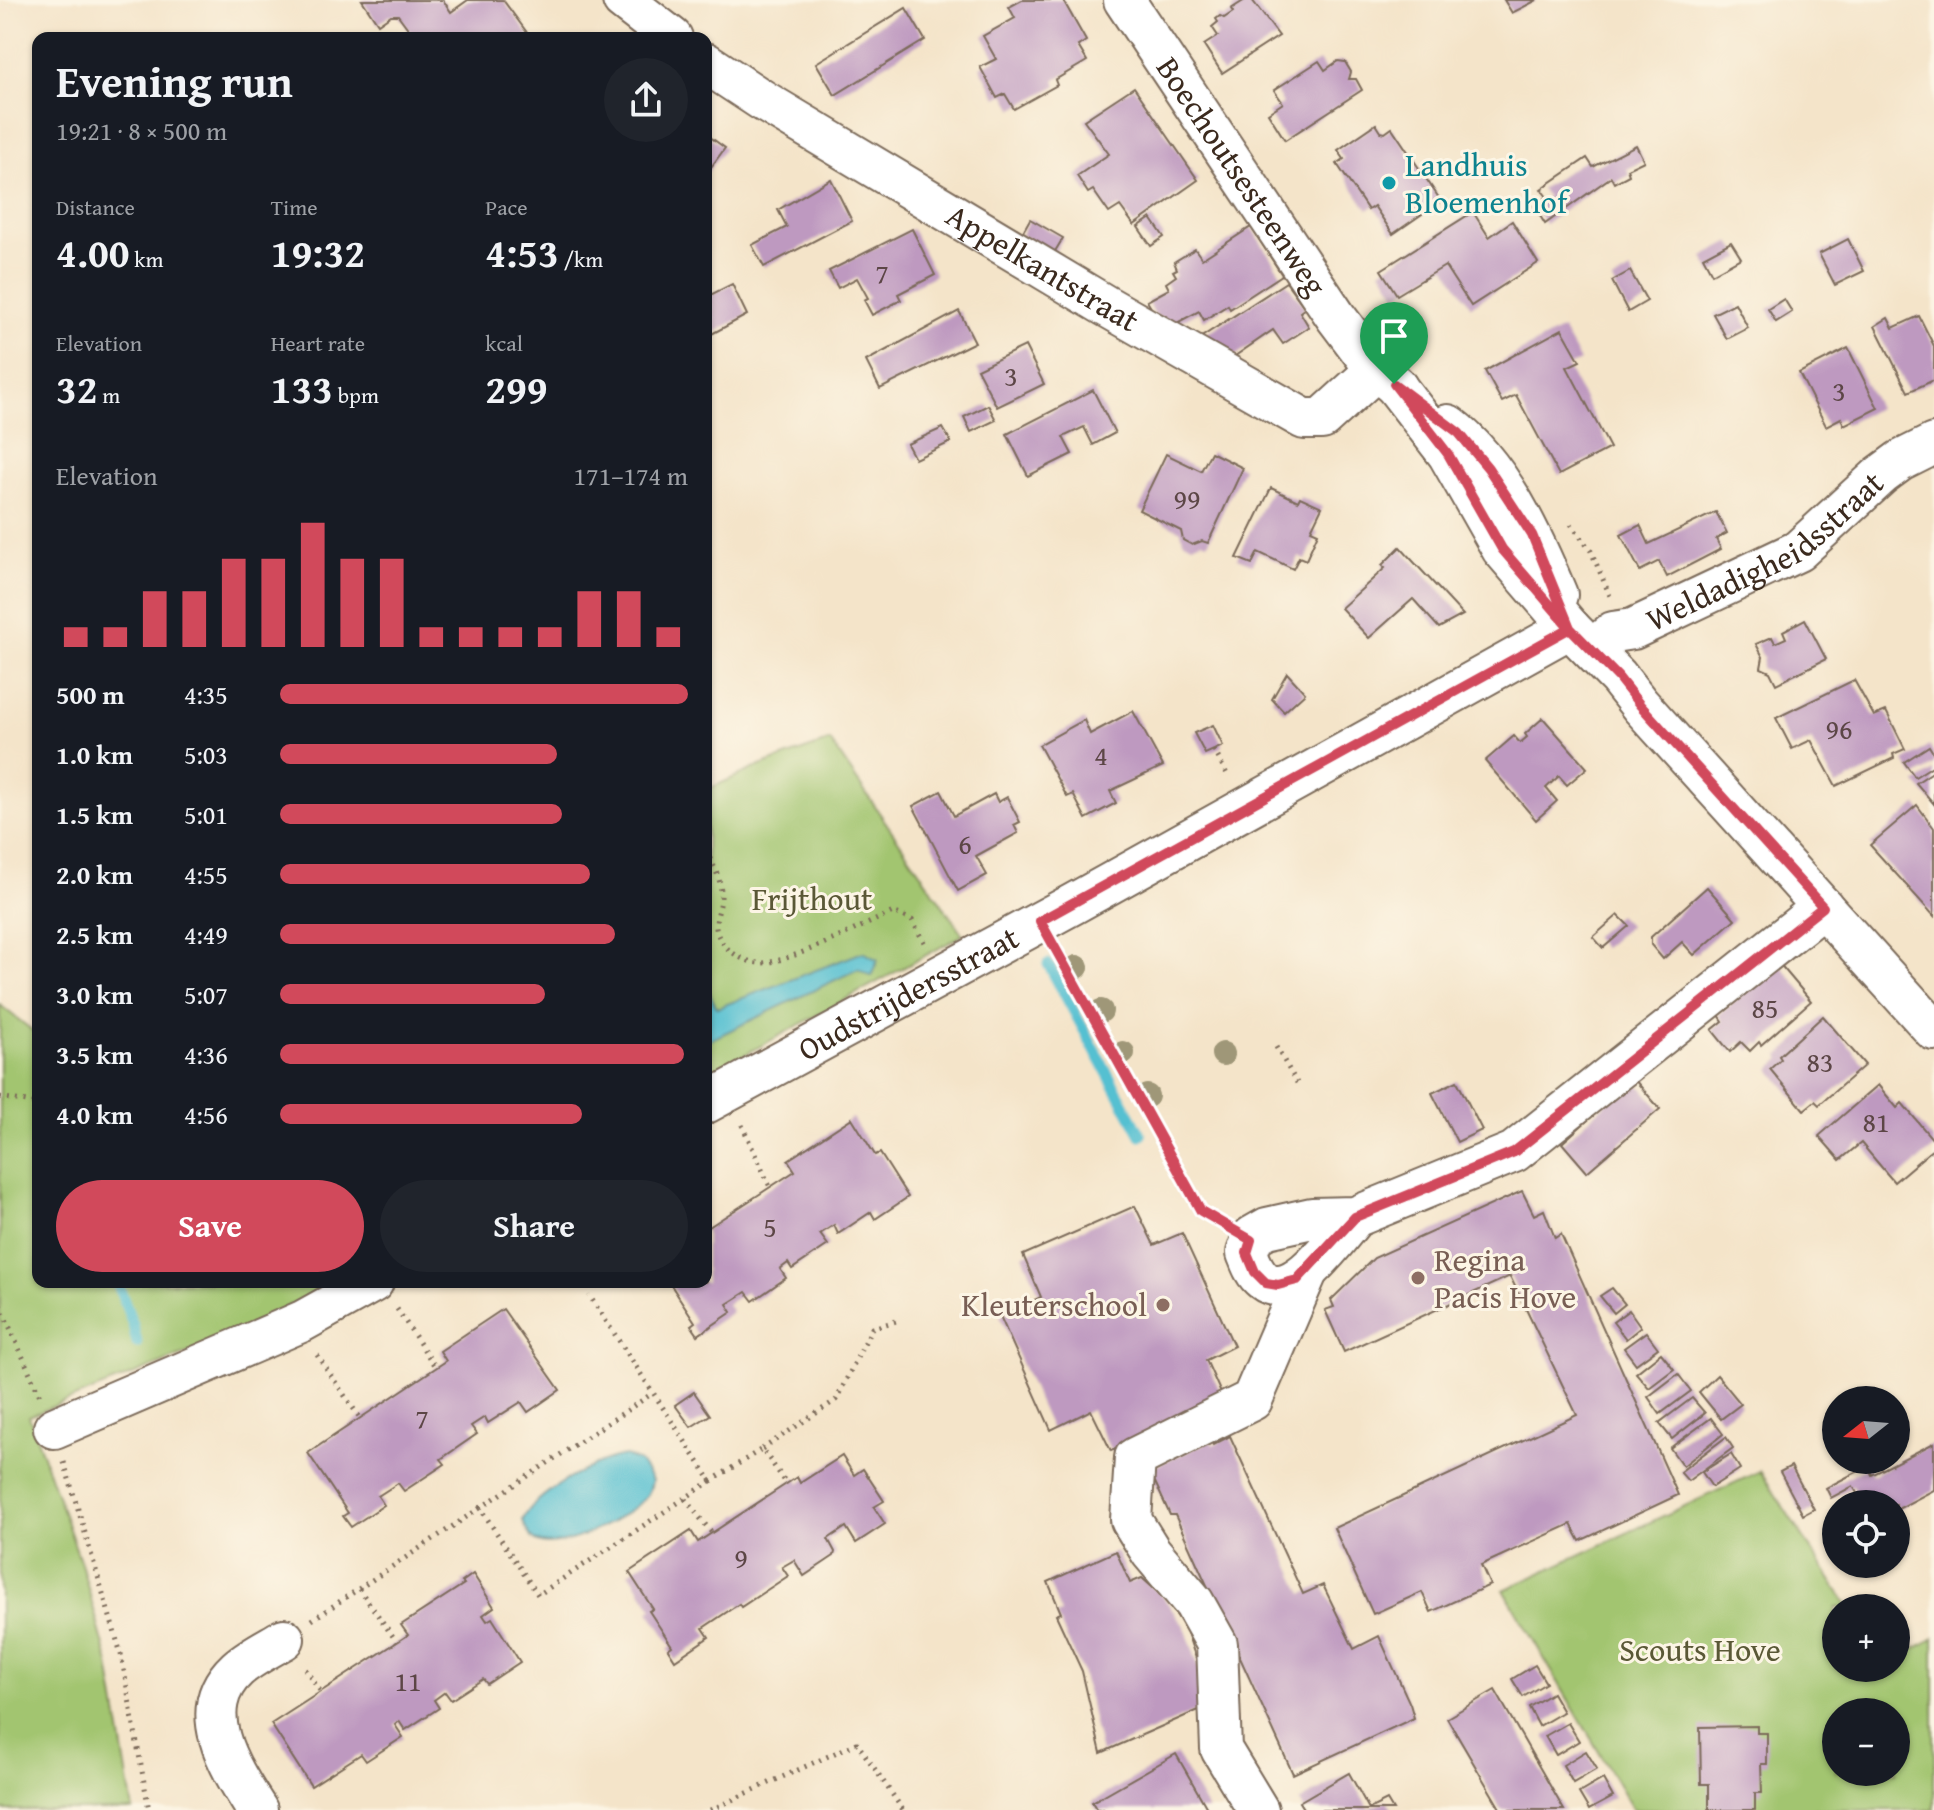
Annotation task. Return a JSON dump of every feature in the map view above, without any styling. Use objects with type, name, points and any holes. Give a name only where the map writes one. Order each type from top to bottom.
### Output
[{"type":"street","points":[[623,0],[664,32]]},
{"type":"street","name":"Boechoutsesteenweg","points":[[1124,0],[1282,240],[1385,377],[1459,433],[1488,468],[1517,542],[1581,639],[1934,1030]]},
{"type":"street","name":"Appelkantstraat","points":[[712,67],[1120,314],[1304,419],[1322,419],[1385,377]]},
{"type":"street","name":"Weldadigheidsstraat","points":[[1581,639],[1633,629],[1798,551],[1881,475],[1900,461],[1934,444]]},
{"type":"street","name":"Oudstrijdersstraat","points":[[716,1097],[1040,921],[1581,639]]},
{"type":"street","points":[[1355,1217],[1297,1280],[1278,1285],[1266,1283],[1255,1272],[1247,1253],[1251,1240],[1267,1228],[1289,1222],[1355,1217],[1514,1152],[1823,907]]},
{"type":"street","points":[[1258,1810],[1221,1749],[1217,1644],[1194,1603],[1151,1552],[1131,1520],[1135,1458],[1252,1400],[1307,1272]]},
{"type":"street","points":[[54,1428],[296,1324],[384,1294]]},
{"type":"street","points":[[257,1810],[228,1759],[216,1726],[217,1696],[237,1669],[284,1639]]},
{"type":"path","points":[[712,863],[718,875],[721,898],[716,927],[736,957],[760,963],[790,956],[893,912],[912,920],[942,974]]},
{"type":"path","points":[[1040,921],[1201,1211],[1251,1240]]},
{"type":"path","points":[[1276,1047],[1297,1083]]},
{"type":"path","points":[[0,1097],[32,1103]]},
{"type":"path","points":[[716,1097],[770,1187]]},
{"type":"path","points":[[384,1294],[436,1368]]},
{"type":"path","points":[[589,1295],[711,1481]]},
{"type":"path","points":[[0,1305],[54,1428],[121,1654],[149,1810]]},
{"type":"path","points":[[480,1508],[538,1595],[836,1400],[872,1328],[900,1320]]},
{"type":"path","points":[[296,1324],[360,1418]]},
{"type":"path","points":[[321,1692],[284,1639],[653,1393]]},
{"type":"path","points":[[762,1449],[787,1484]]},
{"type":"path","points":[[685,1499],[712,1533]]},
{"type":"path","points":[[359,1589],[397,1642]]},
{"type":"path","points":[[710,1810],[857,1743],[903,1810]]},
{"type":"green space","name":"Frijthout","points":[[830,741],[963,935],[712,1073],[712,787]]},
{"type":"green space","points":[[0,1005],[32,1030],[32,1288],[322,1288],[248,1329],[29,1416],[81,1563],[109,1664],[133,1810],[0,1810]]},
{"type":"green space","name":"Scouts Hove","points":[[1760,1471],[1822,1566],[1822,1578],[1830,1578],[1840,1594],[1822,1594],[1822,1682],[1910,1682],[1910,1651],[1934,1638],[1934,1810],[1633,1810],[1504,1590]]},
{"type":"water","points":[[863,952],[878,960],[871,976],[858,969],[712,1039],[712,998],[717,1008]]},
{"type":"water","points":[[625,1456],[640,1462],[652,1480],[648,1494],[637,1506],[577,1538],[547,1544],[531,1537],[523,1520],[540,1499],[583,1471]]},
{"type":"building","points":[[362,0],[443,0],[451,12],[468,0],[503,0],[527,32],[411,32],[398,15],[391,15],[378,24]]},
{"type":"building","points":[[1022,0],[1063,0],[1086,41],[1078,46],[1087,61],[1055,80],[1057,85],[1014,109],[1005,94],[997,98],[980,67],[996,59],[983,36],[1015,18],[1009,7]]},
{"type":"building","points":[[1245,0],[1252,0],[1279,36],[1222,73],[1204,45],[1218,36],[1212,27],[1218,22],[1216,19],[1220,16],[1224,18]]},
{"type":"building","points":[[1504,0],[1537,0],[1512,13]]},
{"type":"building","points":[[906,8],[925,40],[835,95],[816,63]]},
{"type":"building","points":[[1319,61],[1325,70],[1338,61],[1345,62],[1351,72],[1349,79],[1356,79],[1362,90],[1285,140],[1268,113],[1283,103],[1274,90]]},
{"type":"building","points":[[1134,87],[1198,180],[1134,225],[1120,206],[1109,213],[1093,190],[1088,193],[1077,176],[1109,154],[1084,120]]},
{"type":"building","name":"Landhuis Bloemenhof","points":[[1376,124],[1385,133],[1392,128],[1441,201],[1393,234],[1374,206],[1368,210],[1337,164],[1344,159],[1338,150]]},
{"type":"building","points":[[712,138],[725,148],[712,166]]},
{"type":"building","points":[[1636,145],[1644,161],[1627,169],[1629,175],[1614,183],[1611,177],[1545,224],[1534,206],[1547,197],[1541,189],[1587,158],[1593,167]]},
{"type":"building","points":[[831,179],[852,221],[764,267],[752,245],[787,227],[778,210]]},
{"type":"building","points":[[1473,212],[1489,237],[1512,221],[1538,263],[1471,306],[1445,266],[1397,295],[1381,270]]},
{"type":"building","points":[[1151,218],[1164,237],[1151,246],[1138,227]]},
{"type":"building","points":[[1030,219],[1063,238],[1054,253],[1021,235]]},
{"type":"building","points":[[1251,227],[1282,275],[1230,309],[1228,305],[1204,320],[1199,311],[1175,324],[1156,316],[1147,301],[1169,289],[1166,283],[1176,276],[1174,262],[1195,249],[1202,259]]},
{"type":"building","points":[[912,229],[935,275],[898,294],[901,300],[872,315],[864,300],[868,298],[857,278],[838,288],[829,271]]},
{"type":"building","points":[[1848,239],[1864,271],[1835,285],[1819,254]]},
{"type":"building","points":[[1731,242],[1741,258],[1712,274],[1703,257]]},
{"type":"building","points":[[1630,271],[1647,301],[1628,312],[1612,281]]},
{"type":"building","points":[[1286,282],[1305,308],[1300,312],[1309,327],[1283,344],[1273,330],[1232,358],[1200,338]]},
{"type":"building","points":[[732,284],[747,315],[712,334],[712,294]]},
{"type":"building","points":[[1784,299],[1792,312],[1776,322],[1768,309]]},
{"type":"building","points":[[1735,303],[1748,328],[1727,339],[1713,314]]},
{"type":"building","points":[[959,311],[975,342],[880,389],[866,361]]},
{"type":"building","points":[[1919,316],[1934,346],[1934,380],[1908,392],[1875,326],[1888,318],[1893,328]]},
{"type":"building","points":[[1562,329],[1580,361],[1567,367],[1610,448],[1559,475],[1516,395],[1502,402],[1485,371]]},
{"type":"building","points":[[1025,346],[1044,384],[997,407],[977,369]]},
{"type":"building","points":[[1848,348],[1878,408],[1844,425],[1841,418],[1826,426],[1799,373]]},
{"type":"building","points":[[1093,390],[1115,433],[1093,445],[1084,427],[1063,437],[1072,454],[1028,476],[1007,434]]},
{"type":"building","points":[[988,405],[996,420],[971,432],[964,417]]},
{"type":"building","points":[[943,428],[951,442],[915,459],[907,444]]},
{"type":"building","points":[[1211,452],[1243,468],[1208,543],[1202,541],[1192,545],[1183,540],[1181,531],[1139,510],[1166,454],[1201,471]]},
{"type":"building","points":[[1271,488],[1298,501],[1300,497],[1322,507],[1311,530],[1318,533],[1306,560],[1299,557],[1293,569],[1258,552],[1252,564],[1237,558]]},
{"type":"building","points":[[1716,512],[1727,533],[1716,539],[1721,549],[1667,577],[1659,561],[1640,571],[1621,535],[1640,525],[1649,544]]},
{"type":"building","points":[[1400,547],[1463,615],[1439,628],[1413,599],[1369,638],[1341,608],[1385,568],[1382,565]]},
{"type":"building","points":[[1805,619],[1826,659],[1776,684],[1770,672],[1761,668],[1763,657],[1756,644],[1772,637],[1775,643],[1786,638],[1783,631]]},
{"type":"building","points":[[1287,673],[1305,693],[1284,712],[1272,699]]},
{"type":"building","points":[[1854,680],[1874,716],[1886,711],[1905,749],[1893,754],[1894,758],[1836,786],[1811,740],[1792,749],[1776,718]]},
{"type":"building","points":[[1133,711],[1163,766],[1110,791],[1116,803],[1086,819],[1073,794],[1067,797],[1039,745],[1084,720],[1090,734]]},
{"type":"building","points":[[1543,718],[1587,768],[1567,785],[1559,776],[1546,788],[1557,801],[1536,820],[1485,761],[1514,736],[1520,743],[1527,737],[1525,734]]},
{"type":"building","points":[[1213,725],[1223,746],[1205,754],[1194,733]]},
{"type":"building","points":[[1929,746],[1934,754],[1934,765],[1915,777],[1904,762]]},
{"type":"building","points":[[1934,771],[1934,804],[1916,783]]},
{"type":"building","points":[[941,791],[954,816],[994,794],[998,802],[1007,797],[1020,822],[1014,825],[1018,833],[976,856],[987,875],[958,891],[913,806]]},
{"type":"building","points":[[1917,805],[1934,828],[1934,916],[1870,845]]},
{"type":"building","points":[[1707,887],[1735,919],[1694,955],[1682,942],[1663,959],[1651,945],[1651,937]]},
{"type":"building","points":[[1618,915],[1629,926],[1603,948],[1593,937]]},
{"type":"building","points":[[1779,963],[1811,1001],[1761,1045],[1759,1042],[1750,1051],[1741,1042],[1730,1052],[1712,1030],[1723,1021],[1719,1015]]},
{"type":"building","points":[[1823,1016],[1865,1065],[1819,1105],[1815,1101],[1804,1110],[1770,1069],[1781,1059],[1779,1056]]},
{"type":"building","points":[[1634,1079],[1660,1109],[1587,1172],[1562,1143]]},
{"type":"building","points":[[1457,1081],[1482,1130],[1457,1142],[1432,1093]]},
{"type":"building","points":[[1878,1085],[1897,1108],[1902,1103],[1934,1141],[1934,1148],[1894,1182],[1861,1143],[1840,1160],[1819,1136]]},
{"type":"building","points":[[852,1118],[875,1155],[880,1153],[908,1197],[875,1219],[871,1212],[838,1234],[834,1225],[820,1234],[828,1245],[792,1269],[788,1263],[780,1269],[786,1278],[753,1301],[746,1292],[727,1304],[732,1312],[698,1335],[691,1325],[695,1322],[673,1288],[712,1288],[712,1225],[795,1171],[788,1160]]},
{"type":"building","points":[[1522,1191],[1534,1215],[1544,1210],[1555,1238],[1561,1234],[1678,1495],[1580,1541],[1571,1524],[1481,1565],[1490,1585],[1431,1612],[1422,1592],[1373,1614],[1334,1528],[1577,1415],[1510,1276],[1344,1352],[1325,1310],[1334,1307],[1331,1300],[1374,1258]]},
{"type":"building","points":[[1135,1206],[1154,1245],[1182,1233],[1234,1346],[1206,1360],[1224,1400],[1111,1451],[1091,1410],[1051,1430],[1000,1316],[1041,1297],[1023,1255]]},
{"type":"building","points":[[1612,1288],[1625,1304],[1614,1313],[1600,1296]]},
{"type":"building","points":[[503,1309],[560,1390],[528,1412],[521,1402],[488,1423],[485,1417],[471,1426],[477,1434],[441,1459],[445,1464],[404,1491],[398,1483],[378,1496],[384,1505],[351,1527],[343,1516],[348,1513],[308,1453],[446,1361],[440,1351]]},
{"type":"building","points":[[1629,1310],[1641,1327],[1626,1339],[1613,1322]]},
{"type":"building","points":[[1646,1332],[1658,1348],[1636,1364],[1624,1348]]},
{"type":"building","points":[[1661,1353],[1674,1369],[1649,1388],[1636,1373]]},
{"type":"building","points":[[1678,1374],[1691,1391],[1660,1414],[1648,1397]]},
{"type":"building","points":[[1717,1375],[1741,1404],[1721,1419],[1699,1392]]},
{"type":"building","points":[[694,1392],[710,1415],[691,1427],[675,1405]]},
{"type":"building","points":[[1692,1398],[1705,1413],[1672,1439],[1659,1423]]},
{"type":"building","points":[[1711,1418],[1723,1434],[1683,1466],[1670,1448]]},
{"type":"building","points":[[1230,1436],[1303,1594],[1323,1585],[1354,1649],[1379,1636],[1414,1718],[1293,1774],[1175,1515],[1170,1515],[1149,1469],[1211,1441],[1213,1445]]},
{"type":"building","points":[[1726,1437],[1733,1448],[1688,1481],[1680,1472]]},
{"type":"building","points":[[1934,1443],[1934,1490],[1910,1503],[1910,1490],[1855,1490],[1853,1486],[1846,1490],[1826,1488],[1853,1474],[1910,1474],[1910,1455]]},
{"type":"building","points":[[1731,1454],[1740,1469],[1712,1487],[1702,1472]]},
{"type":"building","points":[[842,1456],[854,1475],[863,1469],[884,1501],[874,1507],[885,1524],[856,1543],[846,1527],[828,1539],[834,1556],[804,1576],[794,1560],[782,1567],[788,1576],[703,1628],[709,1637],[675,1660],[668,1649],[672,1646],[649,1611],[653,1609],[629,1572],[691,1531],[698,1542],[797,1477],[800,1483]]},
{"type":"building","points":[[1791,1466],[1814,1509],[1803,1515],[1780,1472]]},
{"type":"building","points":[[1116,1551],[1130,1583],[1142,1578],[1163,1597],[1185,1627],[1200,1670],[1201,1709],[1101,1753],[1082,1671],[1056,1615],[1061,1613],[1048,1582]]},
{"type":"building","points":[[473,1574],[494,1607],[483,1615],[487,1621],[492,1618],[520,1662],[487,1684],[483,1679],[451,1700],[445,1692],[434,1700],[439,1708],[405,1730],[399,1721],[395,1725],[403,1737],[366,1761],[361,1754],[311,1786],[271,1724],[408,1635],[401,1625],[464,1584],[462,1582]]},
{"type":"building","points":[[1535,1665],[1546,1683],[1523,1697],[1512,1679]]},
{"type":"building","points":[[1495,1690],[1564,1810],[1501,1810],[1447,1718]]},
{"type":"building","points":[[1552,1693],[1563,1712],[1539,1726],[1529,1707]]},
{"type":"building","points":[[1568,1723],[1579,1741],[1556,1755],[1545,1736]]},
{"type":"building","points":[[1757,1726],[1757,1733],[1767,1733],[1767,1764],[1761,1764],[1762,1793],[1755,1793],[1755,1810],[1709,1810],[1709,1784],[1701,1784],[1700,1727]]},
{"type":"building","points":[[1586,1751],[1597,1769],[1573,1783],[1563,1765]]},
{"type":"building","points":[[1176,1754],[1208,1810],[1097,1810],[1092,1802]]},
{"type":"building","points":[[1349,1773],[1369,1809],[1387,1800],[1393,1810],[1304,1810],[1299,1802]]},
{"type":"building","points":[[1603,1779],[1613,1797],[1589,1810],[1579,1793]]},
{"type":"waterway","points":[[1048,964],[1141,1135]]},
{"type":"waterway","points":[[119,1288],[137,1343]]},
{"type":"place","name":"Landhuis Bloemenhof","points":[[1389,183]]},
{"type":"place","name":"Regina Pacis Hove","points":[[1418,1278]]},
{"type":"place","name":"Kleuterschool","points":[[1163,1305]]},
{"type":"route","points":[[1394,384],[1448,454],[1502,549],[1570,628],[1537,649],[1040,921],[1201,1211],[1251,1240],[1247,1253],[1255,1272],[1266,1283],[1278,1285],[1297,1280],[1307,1272],[1355,1217],[1514,1152],[1823,907],[1618,677],[1570,628],[1532,535],[1488,468],[1459,433],[1394,384]]}]
